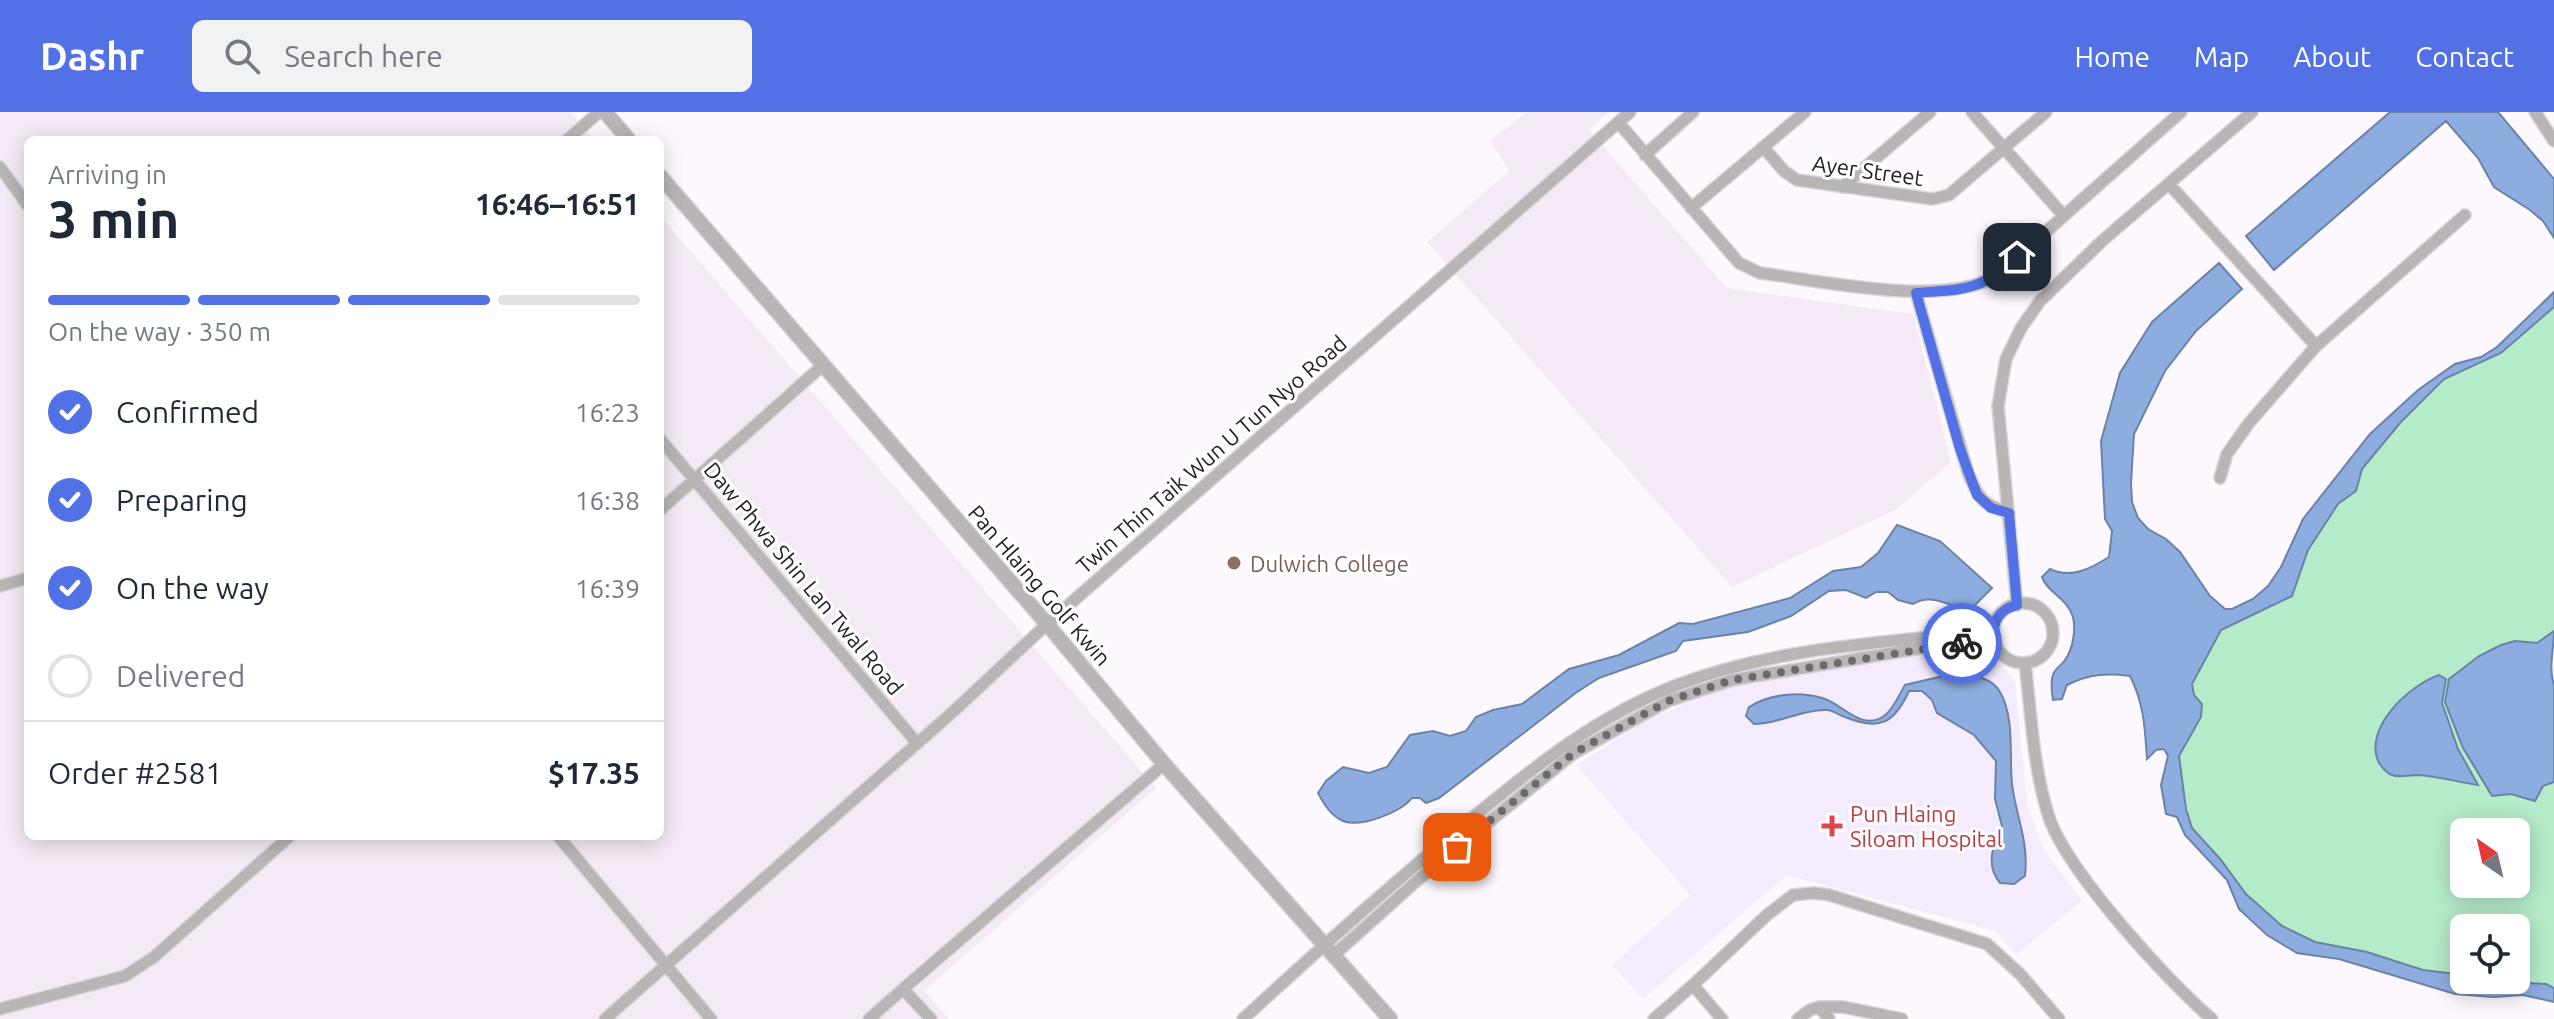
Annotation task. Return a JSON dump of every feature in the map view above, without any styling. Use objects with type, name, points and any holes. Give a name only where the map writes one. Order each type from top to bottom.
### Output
[{"type":"street","points":[[572,136],[599,112]]},
{"type":"street","points":[[605,112],[626,136]]},
{"type":"street","name":"Twin Thin Taik Wun U Tun Nyo Road","points":[[605,1019],[1047,624],[1630,112]]},
{"type":"street","points":[[1645,155],[1693,112]]},
{"type":"street","points":[[1691,208],[1805,112]]},
{"type":"street","points":[[1842,187],[1930,112]]},
{"type":"street","points":[[1972,112],[2064,216]]},
{"type":"street","name":"Ayer Street","points":[[1763,147],[1784,171],[1797,180],[1932,199],[1949,195],[2046,112]]},
{"type":"street","points":[[1618,122],[1739,263],[1760,273],[1916,293],[1981,285],[1996,276],[2181,112]]},
{"type":"street","points":[[2017,605],[1998,406],[2006,359],[2021,328],[2058,282],[2252,112]]},
{"type":"street","points":[[2535,112],[2554,141]]},
{"type":"street","points":[[0,167],[24,200]]},
{"type":"street","name":"Pan Hlaing Golf Kwin","points":[[664,181],[1164,764],[1390,1019]]},
{"type":"street","points":[[2169,184],[2316,346]]},
{"type":"street","points":[[2220,478],[2227,454],[2249,423],[2316,346],[2465,215]]},
{"type":"street","points":[[1916,293],[1972,484],[1977,495],[1991,508],[2009,513]]},
{"type":"street","points":[[664,507],[822,366]]},
{"type":"street","name":"Daw Phwa Shin Lan Twal Road","points":[[664,444],[917,743]]},
{"type":"street","points":[[0,586],[24,579]]},
{"type":"street","points":[[2017,605],[2033,605],[2044,612],[2052,627],[2051,642],[2046,651],[2025,663],[2004,657],[1993,635],[2000,614],[2017,605]]},
{"type":"street","points":[[1243,1019],[1574,753],[1668,701],[1732,680],[1993,635]]},
{"type":"street","points":[[2025,663],[2041,788],[2048,817],[2061,846],[2111,912],[2190,1001],[2212,1019]]},
{"type":"street","points":[[869,1019],[1164,764]]},
{"type":"street","points":[[0,1009],[125,976],[154,957],[286,840]]},
{"type":"street","points":[[561,840],[711,1019]]},
{"type":"street","points":[[1654,1019],[1793,895],[1814,893],[1987,944],[2020,974],[2059,1019]]},
{"type":"street","points":[[1693,985],[1722,1019]]},
{"type":"street","points":[[903,989],[931,1019]]},
{"type":"street","points":[[1819,1007],[1829,1019]]},
{"type":"street","points":[[1798,1019],[1819,1007],[1843,1007],[1902,1019]]},
{"type":"shaded area","points":[[0,112],[570,112],[591,136],[24,136],[24,840],[664,840],[664,221],[1156,788],[924,991],[949,1019],[0,1019]]},
{"type":"shaded area","points":[[1528,112],[1609,112],[1589,130],[1727,288],[1913,314],[1951,462],[1897,509],[1732,587],[1427,242],[1509,171],[1490,140]]},
{"type":"shaded area","name":"Pun Hlaing Siloam Hospital","points":[[1977,646],[2001,663],[2015,682],[2027,804],[2043,849],[2082,901],[2016,955],[1995,931],[1787,875],[1643,999],[1612,965],[1690,895],[1576,765],[1649,719],[1717,691],[1766,678]]},
{"type":"green space","points":[[2554,296],[2554,640],[2529,666],[2554,707],[2554,999],[2523,994],[2530,994],[2530,914],[2450,914],[2450,982],[2304,945],[2251,910],[2190,835],[2154,671],[2279,590],[2337,488],[2422,393],[2455,370],[2499,350]]},
{"type":"water","points":[[2390,112],[2498,112],[2554,179],[2554,238],[2543,221],[2494,187],[2478,158],[2446,121],[2274,270],[2246,236]]},
{"type":"water","points":[[2219,263],[2242,289],[2196,331],[2165,371],[2134,434],[2131,483],[2132,502],[2138,518],[2180,552],[2210,596],[2225,609],[2232,609],[2253,599],[2268,586],[2281,567],[2303,519],[2370,434],[2418,390],[2455,364],[2481,357],[2497,347],[2554,292],[2554,307],[2501,353],[2444,379],[2400,423],[2362,469],[2356,491],[2338,504],[2308,550],[2292,596],[2221,630],[2192,684],[2194,695],[2202,704],[2201,717],[2179,756],[2186,809],[2192,828],[2246,894],[2282,926],[2315,942],[2367,952],[2423,970],[2450,973],[2450,992],[2339,959],[2297,953],[2267,935],[2239,909],[2227,880],[2185,835],[2177,817],[2166,814],[2161,785],[2168,756],[2164,749],[2156,750],[2147,759],[2141,706],[2130,676],[2105,675],[2083,679],[2067,685],[2062,699],[2053,700],[2052,678],[2070,650],[2074,622],[2067,605],[2042,577],[2050,569],[2073,573],[2109,557],[2112,531],[2105,519],[2101,441],[2120,373],[2152,322]]},
{"type":"water","points":[[1897,525],[1940,541],[1992,588],[1968,612],[1933,600],[1913,604],[1898,600],[1888,592],[1876,592],[1866,598],[1846,590],[1829,591],[1791,616],[1748,632],[1683,641],[1676,651],[1599,678],[1439,798],[1426,803],[1420,798],[1412,798],[1380,817],[1351,823],[1335,816],[1318,793],[1326,781],[1343,767],[1369,773],[1387,767],[1410,735],[1433,731],[1450,736],[1466,731],[1476,717],[1522,704],[1569,669],[1619,655],[1679,623],[1693,624],[1790,598],[1833,571],[1861,567],[1878,553]]},
{"type":"water","points":[[2554,631],[2551,665],[2554,685],[2554,782],[2543,786],[2535,801],[2511,794],[2492,796],[2463,748],[2445,702],[2449,679],[2479,656],[2501,645],[2515,641],[2537,643]]},
{"type":"water","points":[[1956,673],[1992,683],[2005,702],[2012,784],[2026,863],[2025,876],[2014,884],[2000,883],[1993,869],[1993,848],[2002,826],[1995,799],[1996,761],[1974,735],[1937,713],[1932,700],[1922,691],[1909,691],[1891,717],[1876,724],[1857,721],[1828,710],[1754,724],[1746,716],[1749,707],[1766,699],[1803,695],[1822,698],[1860,719],[1876,720],[1890,710],[1905,685]]},
{"type":"water","points":[[2439,675],[2446,679],[2442,703],[2458,749],[2478,785],[2417,775],[2395,776],[2386,772],[2379,763],[2377,736],[2383,722],[2403,698]]},
{"type":"water","points":[[2530,983],[2554,988],[2554,1002],[2523,995],[2493,997],[2455,994],[2530,994]]},
{"type":"way so far","points":[[1457,847],[1574,753],[1668,701],[1732,680],[1962,643]]},
{"type":"place","name":"Dulwich College","points":[[1234,563]]},
{"type":"place","name":"Pun Hlaing Siloam Hospital","points":[[1832,826]]},
{"type":"route","points":[[1962,643],[1993,640],[1995,623],[2000,614],[2017,605],[2009,513],[1991,508],[1977,495],[1960,449],[1916,293],[1981,285],[2017,257]]}]
